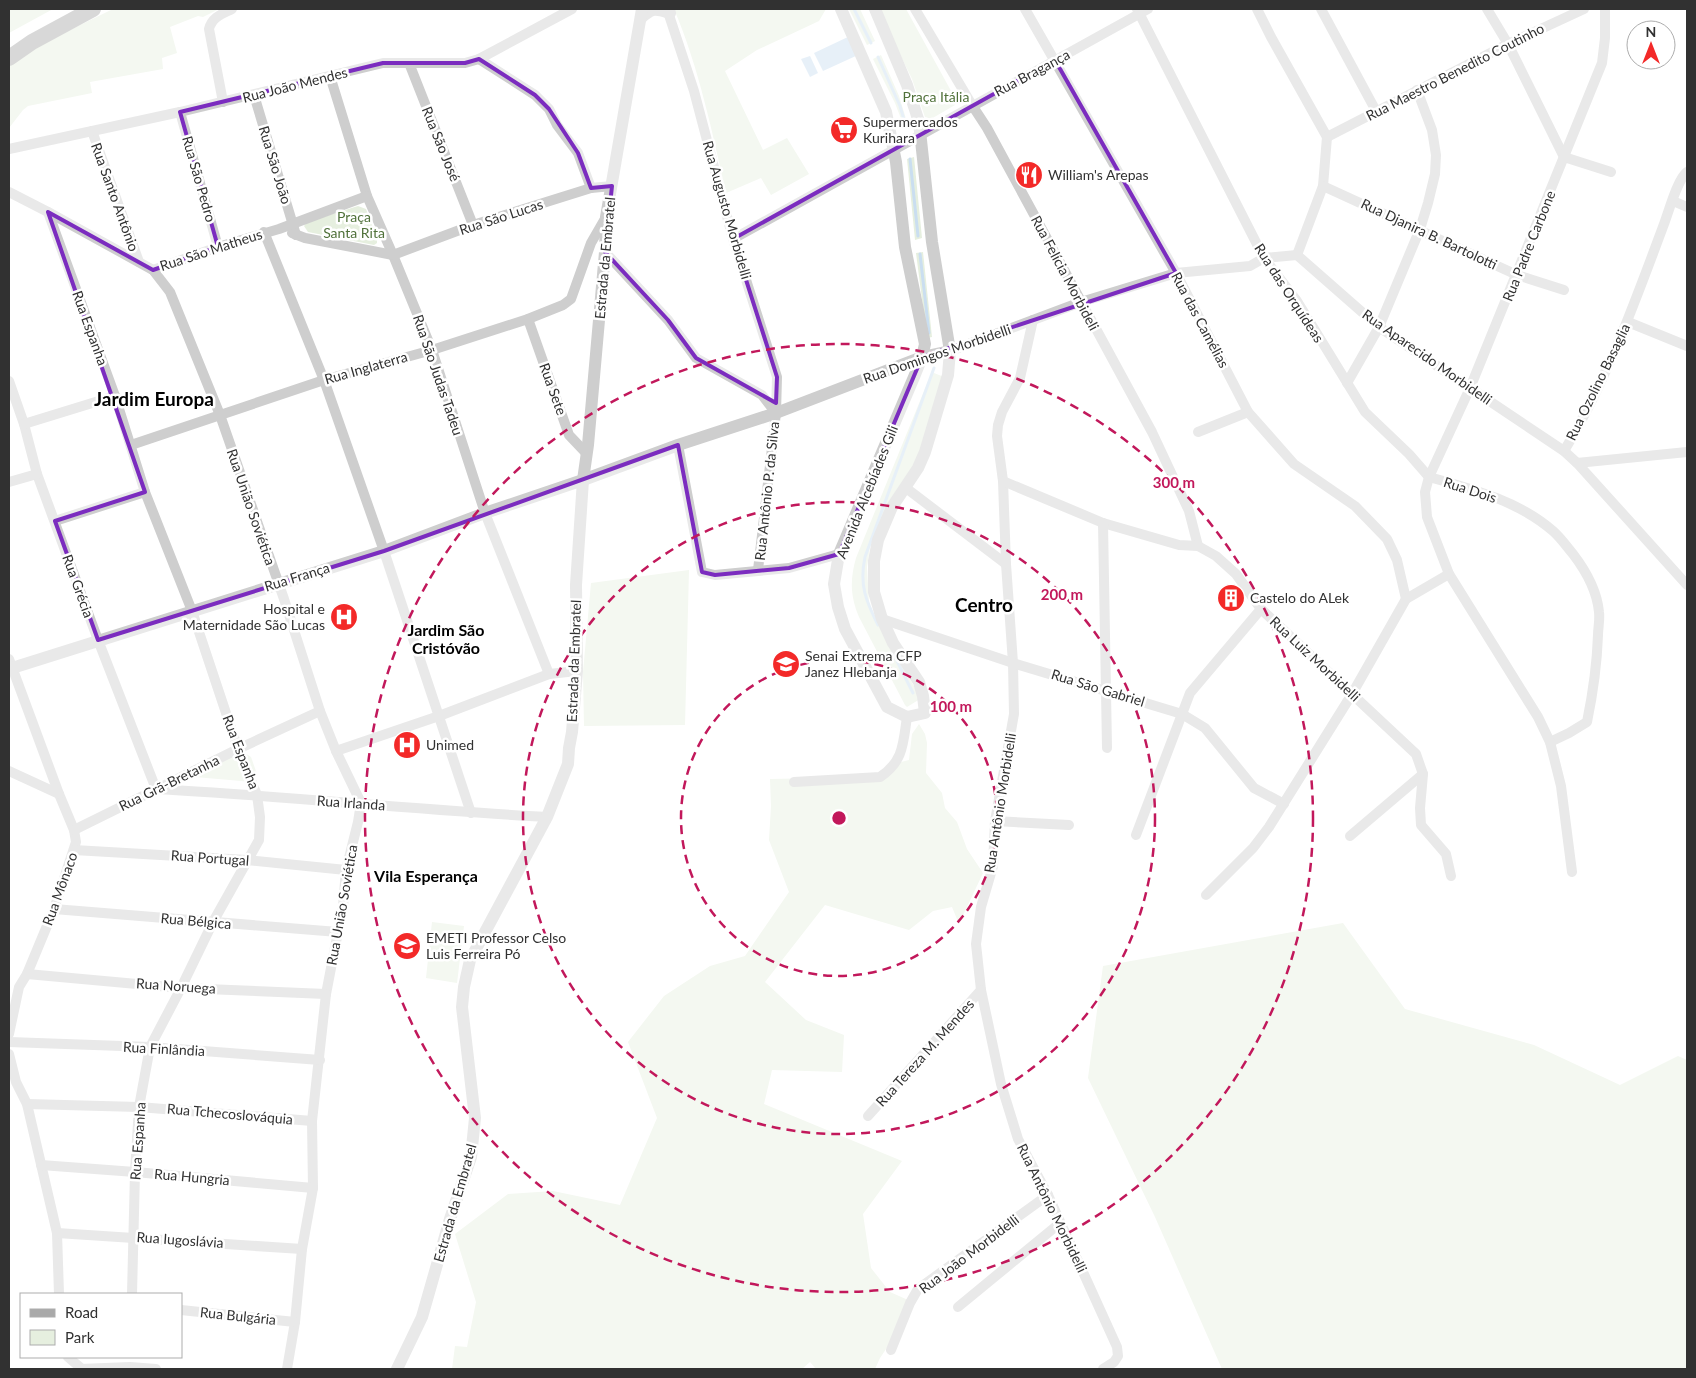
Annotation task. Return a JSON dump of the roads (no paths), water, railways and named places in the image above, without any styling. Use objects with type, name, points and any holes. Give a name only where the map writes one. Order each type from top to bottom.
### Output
[{"type":"main road","points":[[9,46],[72,9]]},
{"type":"main road","points":[[9,58],[39,38],[93,9]]},
{"type":"street","points":[[223,102],[209,28],[210,23],[215,18],[232,9]]},
{"type":"street","name":"Rua João Mendes","points":[[9,150],[254,95],[383,63],[465,63],[479,59],[572,9]]},
{"type":"street","points":[[641,14],[653,9],[668,11]]},
{"type":"street","name":"Avenida Alcebíades Gili","points":[[841,9],[886,112],[894,149],[905,247],[924,344],[922,357],[839,554],[834,584],[838,607],[845,629],[887,707],[907,717],[925,713],[923,696],[918,682],[893,643],[882,619],[874,592],[874,561],[878,540],[892,507],[906,488],[925,452],[948,375],[950,351],[932,242],[921,134],[913,101],[875,9]]},
{"type":"street","name":"Rua Felícia Morbideli","points":[[915,9],[987,128],[1152,432],[1189,511],[1198,546]]},
{"type":"street","name":"Rua das Camélias","points":[[1025,9],[1176,273],[1248,412],[1294,464],[1355,506],[1387,539],[1397,560],[1406,599]]},
{"type":"street","points":[[1257,9],[1327,137],[1324,186],[1297,255]]},
{"type":"street","points":[[1322,9],[1376,111]]},
{"type":"street","points":[[1487,9],[1508,44],[1564,157],[1610,172]]},
{"type":"street","name":"Rua Maestro Benedito Coutinho","points":[[1327,137],[1508,44],[1584,9]]},
{"type":"street","name":"Rua Padre Carbone","points":[[1429,477],[1470,388],[1602,63],[1605,38],[1604,9]]},
{"type":"street","name":"Rua Bragança","points":[[733,239],[1142,10]]},
{"type":"street","name":"Rua das Orquídeas","points":[[1142,10],[1264,258],[1297,301],[1365,412],[1409,454],[1429,477]]},
{"type":"street","name":"Rua Augusto Morbidelli","points":[[668,11],[694,91],[733,239],[777,377],[776,413]]},
{"type":"street","name":"Estrada da Embratel","points":[[398,1369],[422,1317],[450,1219],[471,1157],[475,1118],[462,1007],[470,960],[547,817],[568,764],[577,670],[576,586],[583,480],[587,454],[606,217],[641,14]]},
{"type":"street","points":[[479,59],[535,95],[549,109],[556,126],[578,153],[591,188]]},
{"type":"street","name":"Rua São José","points":[[409,63],[473,225]]},
{"type":"street","name":"Rua São Judas Tadeu","points":[[330,76],[366,196],[393,255],[432,350],[485,513],[549,674]]},
{"type":"street","points":[[1347,383],[1379,327],[1420,229],[1435,174],[1436,155],[1432,130],[1417,90]]},
{"type":"street","name":"Rua São João","points":[[254,95],[296,235]]},
{"type":"street","name":"Rua São Pedro","points":[[180,112],[218,247]]},
{"type":"street","name":"Rua Santo Antônio","points":[[92,131],[139,262]]},
{"type":"street","name":"Rua Ozolino Basaglia","points":[[1687,172],[1683,175],[1628,322],[1583,419],[1564,451],[1687,584]]},
{"type":"street","name":"Rua São Lucas","points":[[393,255],[473,225],[591,188],[612,186]]},
{"type":"street","name":"Rua Djanira B. Bartolotti","points":[[1324,186],[1517,275],[1564,290]]},
{"type":"street","name":"Rua São Matheus","points":[[9,192],[153,270],[218,247],[278,229],[366,196]]},
{"type":"street","points":[[1673,201],[1687,207]]},
{"type":"street","name":"Rua Espanha","points":[[48,212],[115,396],[145,492],[192,611],[238,748],[257,794],[260,817],[259,840],[213,922],[150,1047],[139,1107],[135,1172],[132,1293]]},
{"type":"street","name":"Rua Inglaterra","points":[[131,444],[324,380],[432,350],[528,319],[563,305],[571,299],[591,243],[606,217]]},
{"type":"street","points":[[278,229],[305,238],[393,255]]},
{"type":"street","points":[[264,232],[324,380],[384,550],[471,812]]},
{"type":"street","points":[[604,252],[668,320],[696,358],[762,395],[776,413]]},
{"type":"street","name":"Rua Domingos Morbidelli","points":[[583,480],[678,445],[776,413],[922,357],[950,351],[1081,302],[1176,273],[1250,266],[1264,258],[1297,255]]},
{"type":"street","name":"Rua Aparecido Morbidelli","points":[[1297,255],[1379,327],[1564,451]]},
{"type":"street","name":"Rua União Soviética","points":[[153,270],[170,292],[220,415],[320,712],[336,752],[361,803],[346,870],[343,906],[326,994],[312,1121],[313,1188],[302,1249],[295,1322],[287,1369]]},
{"type":"street","name":"Rua Sete","points":[[528,319],[569,435],[587,454]]},
{"type":"street","name":"Rua Antônio Morbidelli","points":[[1034,320],[1020,378],[1002,412],[996,436],[1004,481],[1006,564],[1013,663],[1014,714],[995,821],[993,866],[981,907],[976,944],[981,990],[1001,1084],[1018,1139],[1048,1195],[1117,1347],[1118,1356],[1114,1362],[1103,1369]]},
{"type":"street","points":[[1628,322],[1687,346]]},
{"type":"street","name":"Rua Grécia","points":[[9,381],[24,424],[37,474],[98,640],[156,789]]},
{"type":"street","points":[[24,424],[115,396]]},
{"type":"street","points":[[1198,432],[1248,412]]},
{"type":"street","name":"Rua Antônio P. da Silva","points":[[758,570],[776,413]]},
{"type":"street","points":[[678,445],[702,572],[715,575],[788,568],[839,554]]},
{"type":"street","points":[[1577,463],[1687,452]]},
{"type":"street","points":[[9,482],[37,474]]},
{"type":"street","name":"Rua Dois","points":[[1550,742],[1587,722],[1593,693],[1598,644],[1599,612],[1593,587],[1582,566],[1554,532],[1535,518],[1503,501],[1464,486],[1429,477],[1425,492],[1427,517],[1449,574],[1538,717],[1550,742],[1562,786],[1572,872]]},
{"type":"street","name":"Rua França","points":[[10,666],[384,550],[583,480]]},
{"type":"street","name":"Rua Luiz Morbidelli","points":[[1004,481],[1104,523],[1178,545],[1198,546],[1216,556],[1236,574],[1261,610],[1416,754],[1423,774]]},
{"type":"street","points":[[906,488],[1006,564]]},
{"type":"street","points":[[54,521],[145,492]]},
{"type":"street","points":[[1104,523],[1107,748]]},
{"type":"street","points":[[1206,895],[1253,848],[1284,804],[1352,694],[1406,599],[1449,574]]},
{"type":"street","points":[[1136,835],[1190,692],[1261,610]]},
{"type":"street","name":"Rua São Gabriel","points":[[882,619],[1013,663],[1182,714],[1205,728],[1254,788],[1284,804]]},
{"type":"street","name":"Rua Mônaco","points":[[9,1034],[19,987],[27,974],[54,910],[76,842],[74,830],[10,666]]},
{"type":"street","points":[[336,752],[439,716],[549,674],[577,670]]},
{"type":"street","name":"Rua Grã-Bretanha","points":[[74,830],[238,748],[320,712]]},
{"type":"street","points":[[794,782],[880,777],[888,771],[901,753],[907,717]]},
{"type":"street","points":[[9,771],[59,794]]},
{"type":"street","points":[[1350,836],[1423,774]]},
{"type":"street","points":[[1423,774],[1420,808],[1421,826],[1446,854],[1451,876]]},
{"type":"street","name":"Rua Irlanda","points":[[156,789],[257,794],[547,817]]},
{"type":"street","points":[[995,821],[1069,825]]},
{"type":"street","name":"Rua Portugal","points":[[74,850],[247,860],[346,870]]},
{"type":"street","name":"Rua Bélgica","points":[[54,910],[338,932]]},
{"type":"street","name":"Rua Noruega","points":[[27,974],[181,988],[326,994]]},
{"type":"street","points":[[9,998],[19,987]]},
{"type":"street","name":"Rua Tereza M. Mendes","points":[[868,1116],[981,990]]},
{"type":"street","name":"Rua Finlândia","points":[[9,1042],[150,1047],[320,1060]]},
{"type":"street","points":[[9,1054],[12,1079],[27,1104],[57,1232],[59,1293]]},
{"type":"street","name":"Rua Tchecoslováquia","points":[[27,1104],[139,1107],[312,1121]]},
{"type":"street","name":"Rua Hungria","points":[[41,1165],[313,1188]]},
{"type":"street","name":"Rua João Morbidelli","points":[[892,1350],[910,1303],[918,1289],[1048,1195]]},
{"type":"street","points":[[958,1307],[1060,1223]]},
{"type":"street","name":"Rua Iugoslávia","points":[[57,1232],[302,1249]]},
{"type":"street","name":"Rua Bulgária","points":[[182,1310],[295,1322]]},
{"type":"street","points":[[69,1358],[81,1369],[130,1362],[156,1369]]},
{"type":"water","points":[[850,36],[858,55],[823,71],[814,53]]},
{"type":"water","points":[[810,56],[818,73],[810,77],[801,59]]},
{"type":"waterway","points":[[854,9],[871,43]]},
{"type":"waterway","points":[[878,57],[900,106],[905,123]]},
{"type":"waterway","points":[[910,159],[918,236]]},
{"type":"waterway","points":[[920,254],[929,333]]},
{"type":"waterway","points":[[878,625],[870,608],[863,584],[865,557],[934,368]]},
{"type":"waterway","points":[[893,653],[913,693]]},
{"type":"place","name":"Supermercados Kurihara","points":[[844,130]]},
{"type":"place","name":"William's Arepas","points":[[1029,175]]},
{"type":"place","name":"Castelo do ALek","points":[[1231,598]]},
{"type":"place","name":"Hospital e Maternidade São Lucas","points":[[344,617]]},
{"type":"place","name":"Senai Extrema CFP Janez Hlebanja","points":[[786,664]]},
{"type":"place","name":"Unimed","points":[[407,745]]},
{"type":"place","name":"EMETI Professor Celso Luis Ferreira Pó","points":[[407,946]]},
{"type":"district","name":"Jardim Europa","points":[[154,399]]},
{"type":"district","name":"Centro","points":[[984,605]]},
{"type":"district","name":"Jardim São Cristóvão","points":[[446,639]]},
{"type":"district","name":"Vila Esperança","points":[[426,876]]},
{"type":"park label","name":"Praça Itália","points":[[936,97]]},
{"type":"park label","name":"Praça Santa Rita","points":[[354,226]]}]
